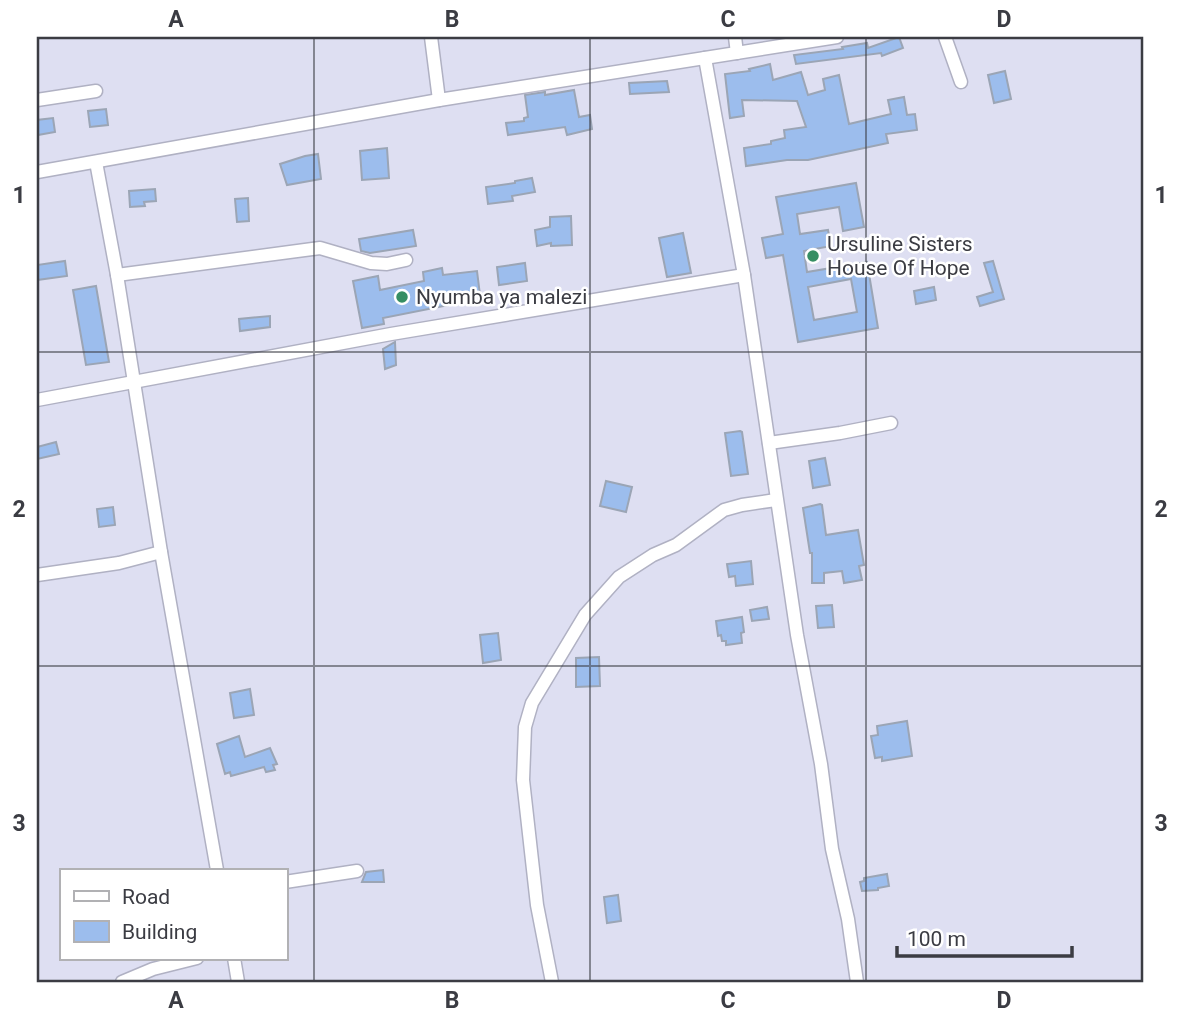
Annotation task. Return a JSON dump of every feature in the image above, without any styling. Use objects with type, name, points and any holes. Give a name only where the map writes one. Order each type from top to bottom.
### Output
[{"type":"street","points":[[431,37],[439,100]]},
{"type":"street","points":[[735,37],[737,53]]},
{"type":"street","points":[[37,172],[439,100],[837,37]]},
{"type":"street","points":[[945,37],[961,82]]},
{"type":"street","points":[[705,58],[744,275],[776,500],[821,764],[832,849],[848,919],[857,982]]},
{"type":"street","points":[[37,100],[96,90]]},
{"type":"street","points":[[96,162],[217,869]]},
{"type":"street","points":[[117,275],[320,248],[372,263],[406,260]]},
{"type":"street","points":[[37,400],[391,334],[744,275]]},
{"type":"street","points":[[769,443],[891,423]]},
{"type":"street","points":[[552,982],[537,905],[523,779],[525,727],[532,703],[585,615],[620,577],[653,555],[676,545],[724,510],[776,500]]},
{"type":"street","points":[[37,575],[119,564],[161,552]]},
{"type":"street","points":[[287,882],[357,871]]},
{"type":"street","points":[[122,982],[153,969],[189,960]]},
{"type":"street","points":[[234,960],[238,982]]},
{"type":"building","points":[[899,37],[903,48],[882,56],[881,53],[796,64],[794,55],[867,43],[868,48]]},
{"type":"building","points":[[770,64],[773,80],[801,72],[808,95],[825,90],[823,79],[839,75],[849,124],[891,114],[888,100],[904,97],[907,115],[915,114],[917,130],[886,134],[888,143],[808,160],[746,166],[744,148],[771,144],[771,141],[785,138],[784,130],[806,127],[797,101],[742,100],[744,116],[730,118],[725,74],[750,71],[749,69]]},
{"type":"building","points":[[1005,71],[1011,99],[994,103],[988,75]]},
{"type":"building","points":[[667,81],[669,92],[630,94],[629,83]]},
{"type":"building","points":[[574,90],[579,117],[590,115],[592,129],[567,135],[565,127],[508,135],[506,123],[524,121],[524,118],[528,117],[525,95]]},
{"type":"building","points":[[106,109],[108,125],[90,127],[88,111]]},
{"type":"building","points":[[53,118],[55,132],[38,135],[37,120]]},
{"type":"building","points":[[387,148],[389,178],[362,180],[360,151]]},
{"type":"building","points":[[318,154],[321,179],[287,185],[280,164]]},
{"type":"building","points":[[532,178],[535,192],[512,196],[513,201],[488,204],[486,187]]},
{"type":"building","points":[[856,183],[864,227],[843,231],[839,207],[797,214],[800,234],[828,230],[831,246],[804,251],[807,272],[867,262],[878,328],[798,342],[783,255],[766,258],[762,238],[783,234],[776,197]],"holes":[[[851,279],[857,312],[814,320],[808,287]]]},
{"type":"building","points":[[155,189],[156,201],[144,202],[145,206],[130,207],[129,191]]},
{"type":"building","points":[[248,198],[249,221],[237,222],[235,199]]},
{"type":"building","points":[[571,216],[572,245],[551,246],[551,243],[537,246],[535,230],[550,227],[550,217]]},
{"type":"building","points":[[413,230],[416,246],[370,253],[361,251],[359,239]]},
{"type":"building","points":[[683,233],[691,273],[667,277],[659,238]]},
{"type":"building","points":[[65,261],[67,276],[37,280],[37,265]]},
{"type":"building","points":[[993,261],[1004,299],[980,306],[977,297],[993,292],[984,263]]},
{"type":"building","points":[[525,263],[527,281],[499,285],[497,267]]},
{"type":"building","name":"Nyumba ya malezi","points":[[442,268],[443,275],[477,271],[480,295],[463,297],[464,302],[383,318],[384,324],[362,328],[353,281],[378,276],[380,290],[424,281],[423,272]]},
{"type":"building","points":[[96,286],[109,362],[86,365],[73,290]]},
{"type":"building","points":[[934,287],[936,300],[916,304],[914,291]]},
{"type":"building","points":[[270,316],[270,327],[240,331],[239,319]]},
{"type":"building","points":[[395,342],[396,365],[385,369],[383,349]]},
{"type":"building","points":[[740,431],[748,474],[731,476],[725,433]]},
{"type":"building","points":[[56,442],[59,454],[37,459],[37,447]]},
{"type":"building","points":[[825,458],[830,485],[813,488],[809,461]]},
{"type":"building","points":[[606,481],[632,487],[626,512],[600,506]]},
{"type":"building","points":[[820,504],[826,535],[858,530],[864,565],[859,566],[862,580],[844,583],[842,571],[824,573],[824,583],[812,583],[812,553],[803,508]]},
{"type":"building","points":[[113,507],[115,525],[99,527],[97,509]]},
{"type":"building","points":[[751,561],[753,584],[736,586],[735,576],[729,577],[727,564]]},
{"type":"building","points":[[832,605],[834,627],[818,628],[816,606]]},
{"type":"building","points":[[767,607],[769,619],[752,621],[750,610]]},
{"type":"building","points":[[742,617],[742,643],[726,645],[721,635],[718,636],[716,621]]},
{"type":"building","points":[[498,633],[501,660],[483,663],[480,635]]},
{"type":"building","points":[[599,657],[600,686],[576,687],[576,658]]},
{"type":"building","points":[[250,689],[254,715],[234,718],[230,693]]},
{"type":"building","points":[[907,721],[912,756],[882,761],[882,757],[875,758],[871,736],[878,735],[877,726]]},
{"type":"building","points":[[239,736],[245,757],[270,748],[277,764],[273,765],[275,770],[266,772],[264,767],[231,776],[230,772],[225,774],[217,744]]},
{"type":"building","points":[[383,870],[384,882],[362,882],[366,872]]},
{"type":"building","points":[[887,874],[889,886],[862,891],[860,882],[864,881],[864,878]]},
{"type":"building","points":[[618,895],[621,921],[607,923],[604,897]]},
{"type":"place","name":"Ursuline Sisters House Of Hope","points":[[813,256]]},
{"type":"place","name":"Nyumba ya malezi","points":[[402,297]]}]
